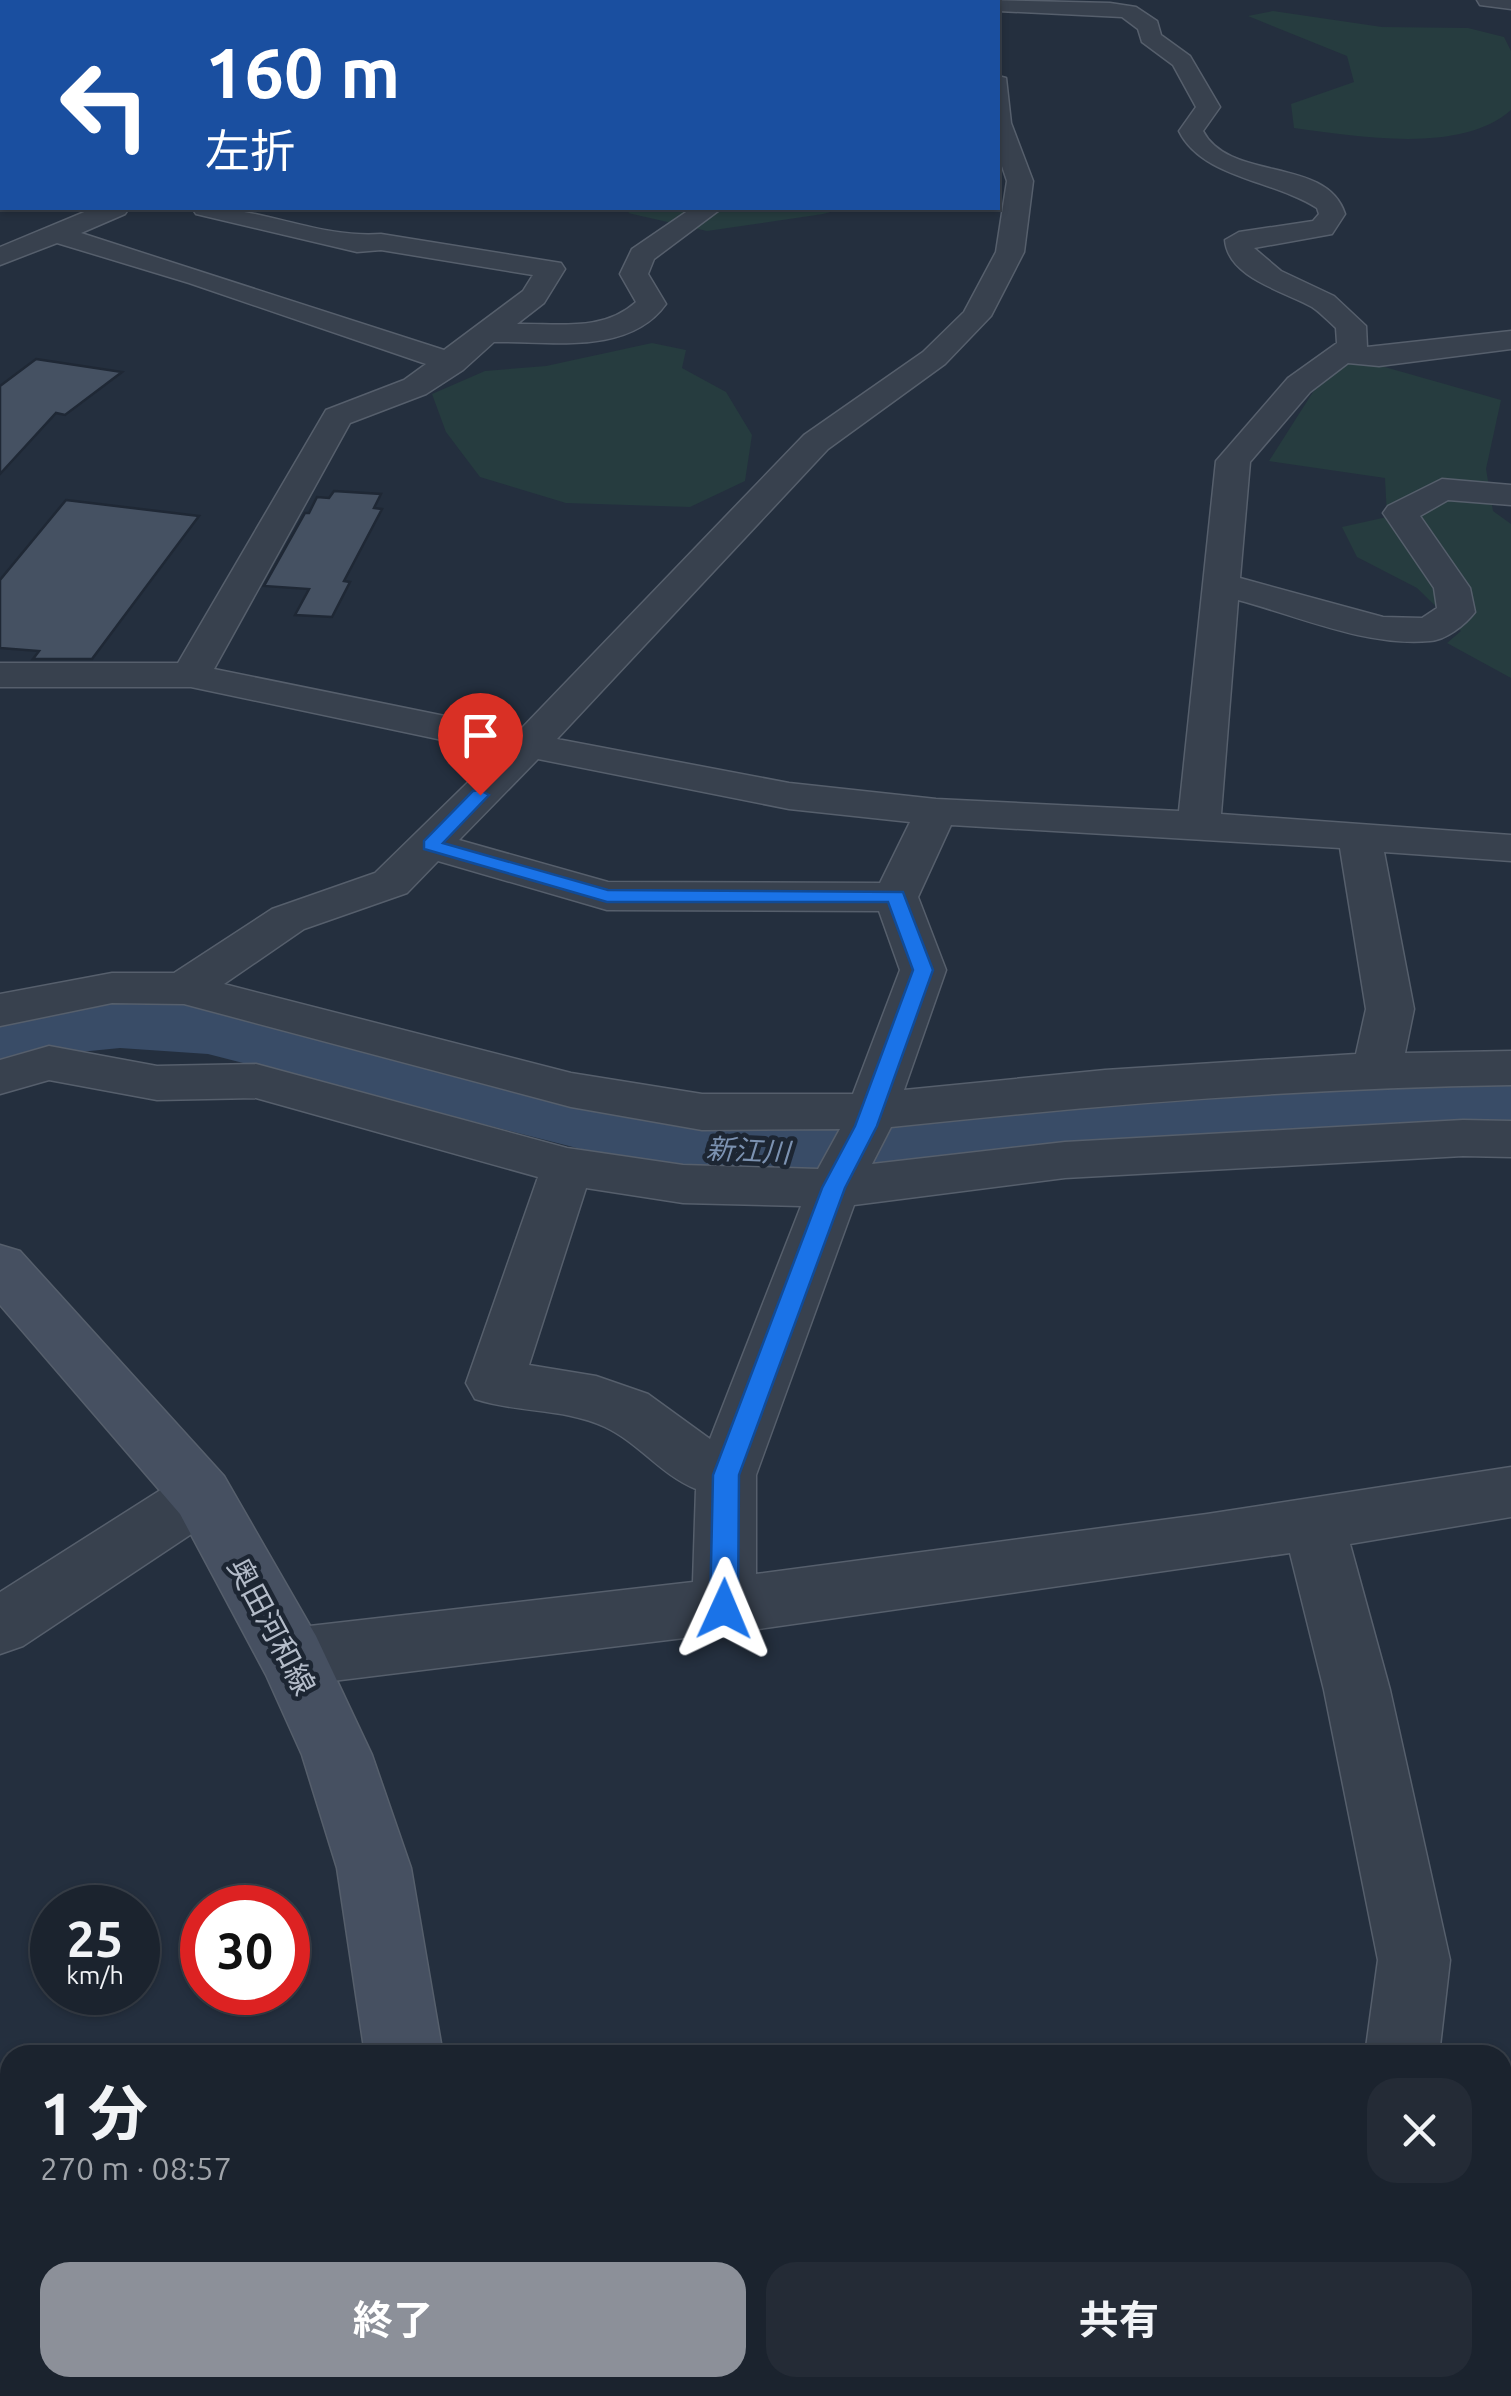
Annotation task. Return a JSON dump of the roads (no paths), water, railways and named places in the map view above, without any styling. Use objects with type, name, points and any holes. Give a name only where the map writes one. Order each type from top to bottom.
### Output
[{"type":"main road","name":"奥田河和線","points":[[0,1266],[202,1495],[292,1657],[337,1755],[374,1868],[403,2045]]},
{"type":"street","points":[[1488,0],[1511,3]]},
{"type":"street","points":[[1000,6],[1128,12],[1149,26],[1150,37],[1182,62],[1208,107],[1191,131],[1193,141],[1209,155],[1296,184],[1330,204],[1332,214],[1322,228],[1239,240],[1240,251],[1271,277],[1324,302],[1350,326],[1352,346],[1300,385],[1233,461],[1199,825]]},
{"type":"street","points":[[184,989],[288,919],[391,883],[529,745],[816,442],[934,358],[976,316],[1010,252],[1020,181],[1000,126]]},
{"type":"street","points":[[0,257],[111,210]]},
{"type":"street","points":[[192,675],[336,417],[415,388],[534,296],[552,270],[381,242],[357,244],[213,210]]},
{"type":"street","points":[[491,333],[600,332],[629,324],[652,304],[634,274],[642,255],[706,210]]},
{"type":"street","points":[[57,234],[199,276],[452,362]]},
{"type":"street","points":[[1346,354],[1378,358],[1511,340]]},
{"type":"street","points":[[1222,584],[1382,628],[1430,630],[1456,612],[1452,588],[1400,513],[1442,488],[1510,487]]},
{"type":"street","points":[[0,675],[192,675],[341,709],[788,796],[936,812],[1199,825],[1511,848]]},
{"type":"street","points":[[724,1609],[726,1475],[834,1188],[869,1119],[923,970],[896,896],[936,812]]},
{"type":"street","points":[[1360,839],[1390,1009],[1377,1070]]},
{"type":"street","points":[[430,845],[607,896],[896,896]]},
{"type":"street","points":[[0,1010],[112,988],[184,989],[571,1090],[702,1112],[869,1119],[1105,1087],[1377,1070],[1511,1068]]},
{"type":"street","points":[[0,1078],[49,1063],[157,1083],[256,1081],[567,1168],[683,1184],[834,1188],[1065,1160],[1463,1138],[1511,1139]]},
{"type":"street","points":[[567,1168],[496,1383],[594,1398],[630,1412],[704,1469],[726,1475]]},
{"type":"street","points":[[292,1657],[724,1609],[1314,1525],[1511,1492]]},
{"type":"street","points":[[0,1626],[202,1495]]},
{"type":"street","points":[[1314,1525],[1357,1690],[1414,1960],[1414,1987],[1401,2030],[1402,2045]]},
{"type":"waterway","name":"新江川","points":[[0,1044],[29,1033],[120,1024],[208,1030],[679,1147],[812,1153],[903,1152],[1380,1107],[1511,1105]]}]
